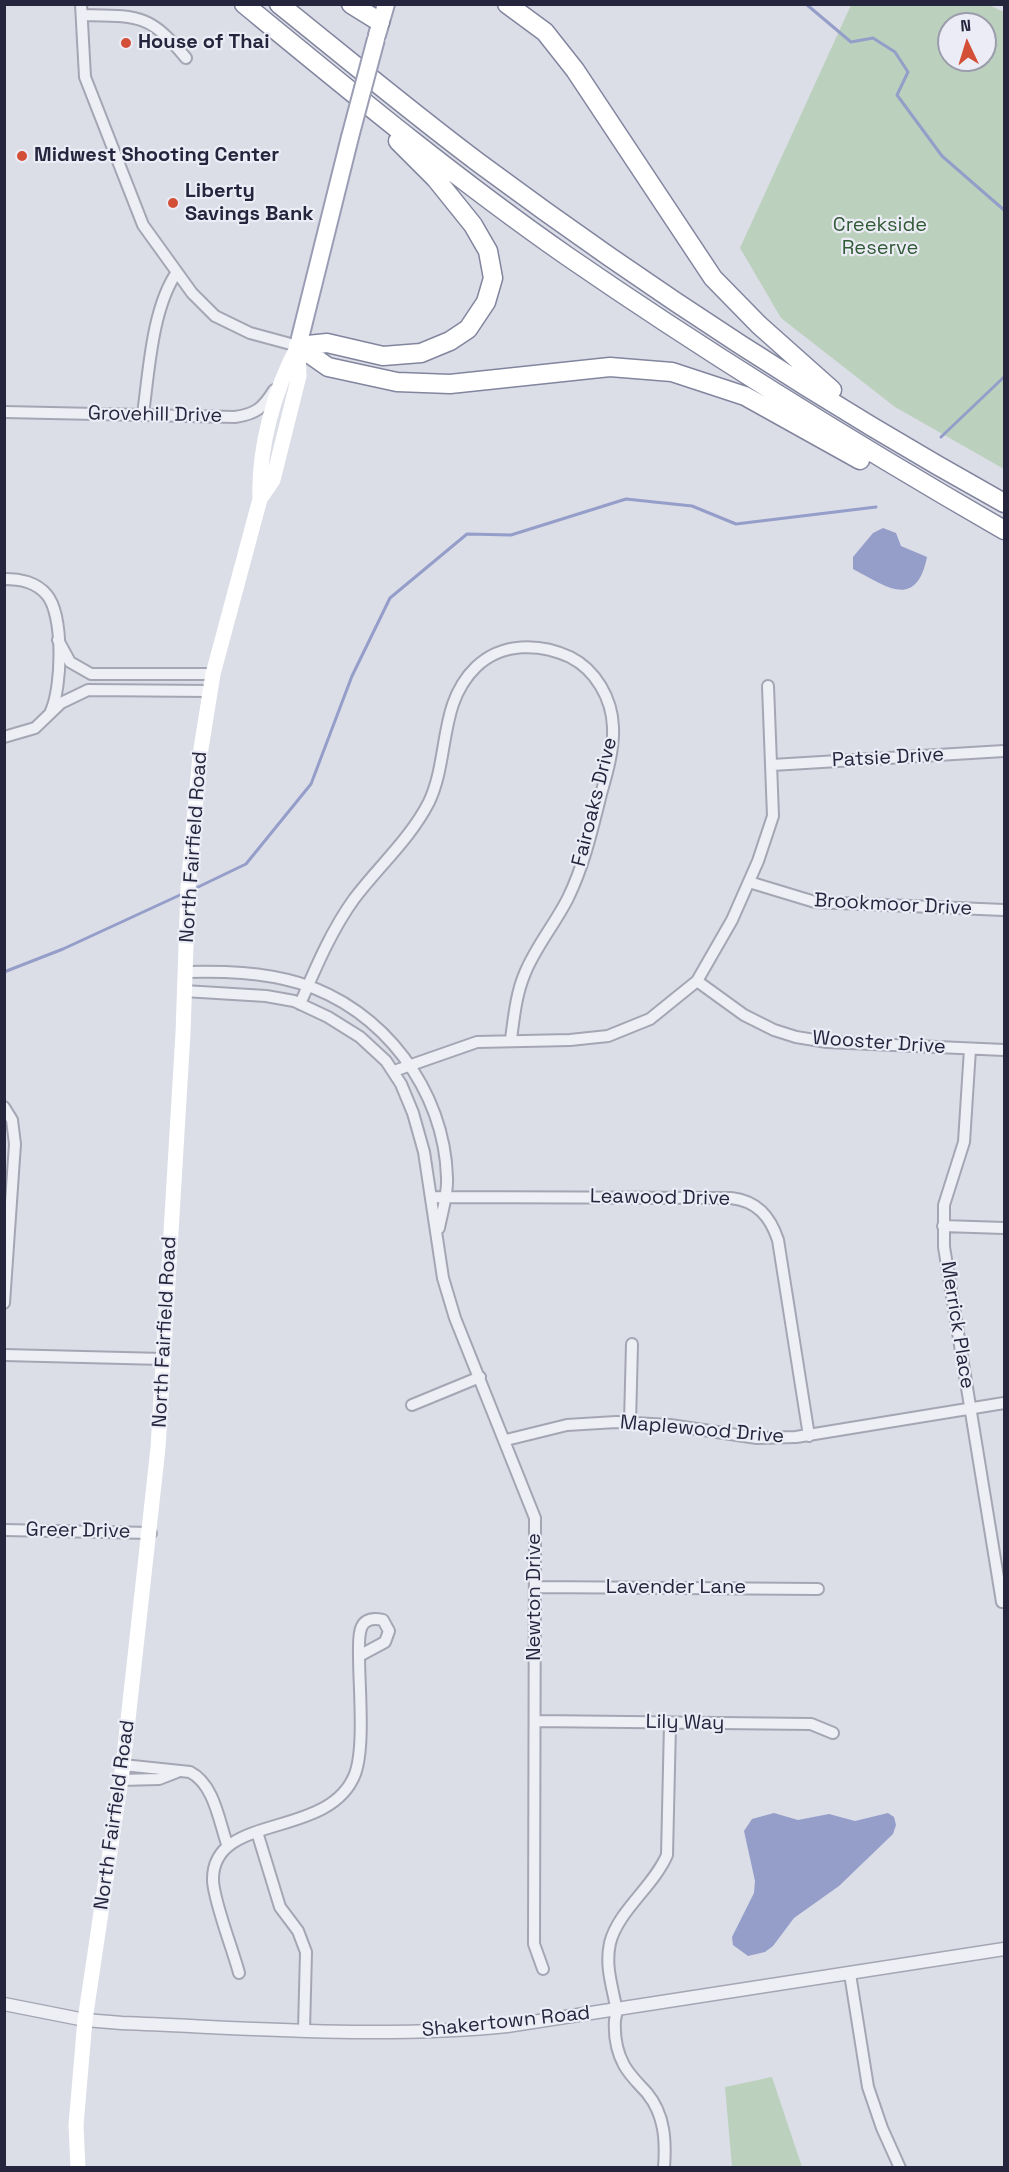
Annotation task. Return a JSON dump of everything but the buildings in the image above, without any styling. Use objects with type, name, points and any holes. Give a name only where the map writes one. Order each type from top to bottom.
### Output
[{"type":"highway","points":[[244,4],[440,161],[576,262],[849,440],[1005,530]]},
{"type":"highway","points":[[279,4],[478,162],[599,249],[843,410],[1005,503]]},
{"type":"highway","points":[[351,4],[378,31]]},
{"type":"highway","points":[[507,4],[545,32],[575,70],[713,278],[805,369],[910,449]]},
{"type":"highway","points":[[298,346],[327,343],[383,356],[422,353],[450,341],[468,329],[486,302],[493,278],[488,251],[473,225],[436,179],[331,75]]},
{"type":"highway","points":[[298,346],[328,367],[397,382],[450,384],[610,367],[672,372],[745,396],[929,499],[1005,530]]},
{"type":"main road","name":"North Fairfield Road","points":[[78,2168],[76,2125],[85,2020],[122,1772],[151,1533],[184,991],[188,888],[196,795],[210,691],[260,499],[259,478],[284,373],[298,346],[386,4]]},
{"type":"main road","name":"North Fairfield Road","points":[[260,499],[273,480],[299,376],[298,346]]},
{"type":"street","points":[[186,58],[165,33],[146,21],[128,16],[81,10],[82,61],[89,93],[140,217],[202,304],[228,324],[266,338],[298,346]]},
{"type":"street","points":[[143,414],[160,309],[167,287],[177,272]]},
{"type":"street","name":"Grovehill Drive","points":[[4,412],[235,417],[253,414],[264,407],[284,373]]},
{"type":"street","points":[[4,579],[32,583],[46,593],[55,613],[58,640],[57,691],[49,713]]},
{"type":"street","points":[[58,640],[70,662],[91,674],[213,674]]},
{"type":"street","name":"Fairoaks Drive","points":[[300,1004],[340,919],[400,846],[429,801],[438,774],[451,708],[460,687],[476,667],[499,652],[524,647],[546,648],[576,660],[597,681],[610,707],[613,740],[587,850],[564,905],[524,974],[516,1003],[511,1040]]},
{"type":"street","points":[[394,1071],[477,1042],[570,1040],[608,1036],[650,1019],[697,981],[722,941],[749,882],[773,816],[768,686]]},
{"type":"street","points":[[4,737],[29,732],[67,699],[88,690],[210,691]]},
{"type":"street","name":"Patsie Drive","points":[[772,765],[1005,752]]},
{"type":"street","name":"Brookmoor Drive","points":[[749,882],[815,902],[1005,910]]},
{"type":"street","name":"Newton Drive","points":[[185,972],[243,973],[308,986],[365,1017],[389,1039],[410,1065],[431,1103],[440,1130],[447,1180],[438,1240]]},
{"type":"street","name":"Wooster Drive","points":[[697,981],[753,1020],[796,1037],[828,1042],[1005,1050]]},
{"type":"street","name":"Newton Drive","points":[[184,991],[231,992],[300,1004],[360,1037],[394,1071],[418,1128],[443,1278],[455,1318],[506,1440],[535,1518],[534,1944],[543,1969]]},
{"type":"street","name":"Merrick Place","points":[[970,1048],[964,1142],[944,1205],[944,1226],[946,1257],[970,1410],[1002,1579],[1002,1602]]},
{"type":"street","points":[[4,1107],[14,1126],[15,1144],[4,1304]]},
{"type":"street","name":"Leawood Drive","points":[[431,1197],[731,1198],[756,1206],[769,1219],[778,1240],[809,1436]]},
{"type":"street","points":[[944,1226],[1005,1228]]},
{"type":"street","points":[[630,1423],[632,1344]]},
{"type":"street","points":[[4,1355],[162,1359]]},
{"type":"street","points":[[412,1405],[480,1377]]},
{"type":"street","name":"Maplewood Drive","points":[[506,1440],[567,1425],[630,1423],[757,1438],[809,1436],[1005,1403]]},
{"type":"street","name":"Greer Drive","points":[[4,1530],[151,1533]]},
{"type":"street","name":"Lavender Lane","points":[[535,1587],[818,1589]]},
{"type":"street","points":[[239,1973],[213,1883],[218,1856],[227,1844],[257,1832],[314,1815],[330,1805],[354,1776],[359,1759],[359,1656]]},
{"type":"street","name":"Lily Way","points":[[536,1721],[811,1724],[833,1732]]},
{"type":"street","points":[[664,2168],[665,2138],[662,2121],[655,2106],[630,2074],[620,2055],[615,2033],[617,2009],[611,1992],[608,1970],[610,1943],[620,1920],[659,1874],[667,1855],[670,1724]]},
{"type":"street","points":[[122,1772],[159,1779],[180,1771],[200,1777],[207,1787],[227,1844]]},
{"type":"street","points":[[257,1832],[280,1907],[298,1931],[306,1952],[304,2030]]},
{"type":"street","name":"Shakertown Road","points":[[4,2004],[85,2020],[304,2030],[460,2031],[1005,1949]]},
{"type":"street","points":[[850,1974],[868,2087],[882,2128],[900,2168]]},
{"type":"green space","name":"Creekside Reserve","points":[[851,5],[989,5],[1004,12],[1004,469],[895,407],[781,318],[740,248]]},
{"type":"green space","points":[[772,2077],[802,2167],[732,2167],[725,2087]]},
{"type":"water","points":[[883,528],[896,533],[901,546],[927,557],[916,584],[908,589],[899,590],[888,587],[853,569],[853,557],[873,533]]},
{"type":"water","points":[[774,1813],[798,1820],[829,1814],[855,1821],[888,1813],[894,1817],[896,1825],[893,1834],[839,1886],[794,1918],[773,1946],[765,1952],[748,1956],[733,1945],[732,1937],[754,1893],[755,1881],[744,1831],[752,1819]]},
{"type":"waterway","points":[[806,4],[851,42],[873,38],[895,52],[908,72],[897,95],[942,156],[1004,210]]},
{"type":"waterway","points":[[941,437],[1004,377]]},
{"type":"waterway","points":[[196,888],[246,864],[311,784],[352,676],[390,598],[467,534],[511,535],[626,499],[692,506],[736,524],[876,507]]},
{"type":"waterway","points":[[4,972],[63,949],[180,895]]},
{"type":"place","name":"House of Thai","points":[[126,43]]},
{"type":"place","name":"Midwest Shooting Center","points":[[22,156]]},
{"type":"place","name":"Liberty Savings Bank","points":[[173,203]]}]
